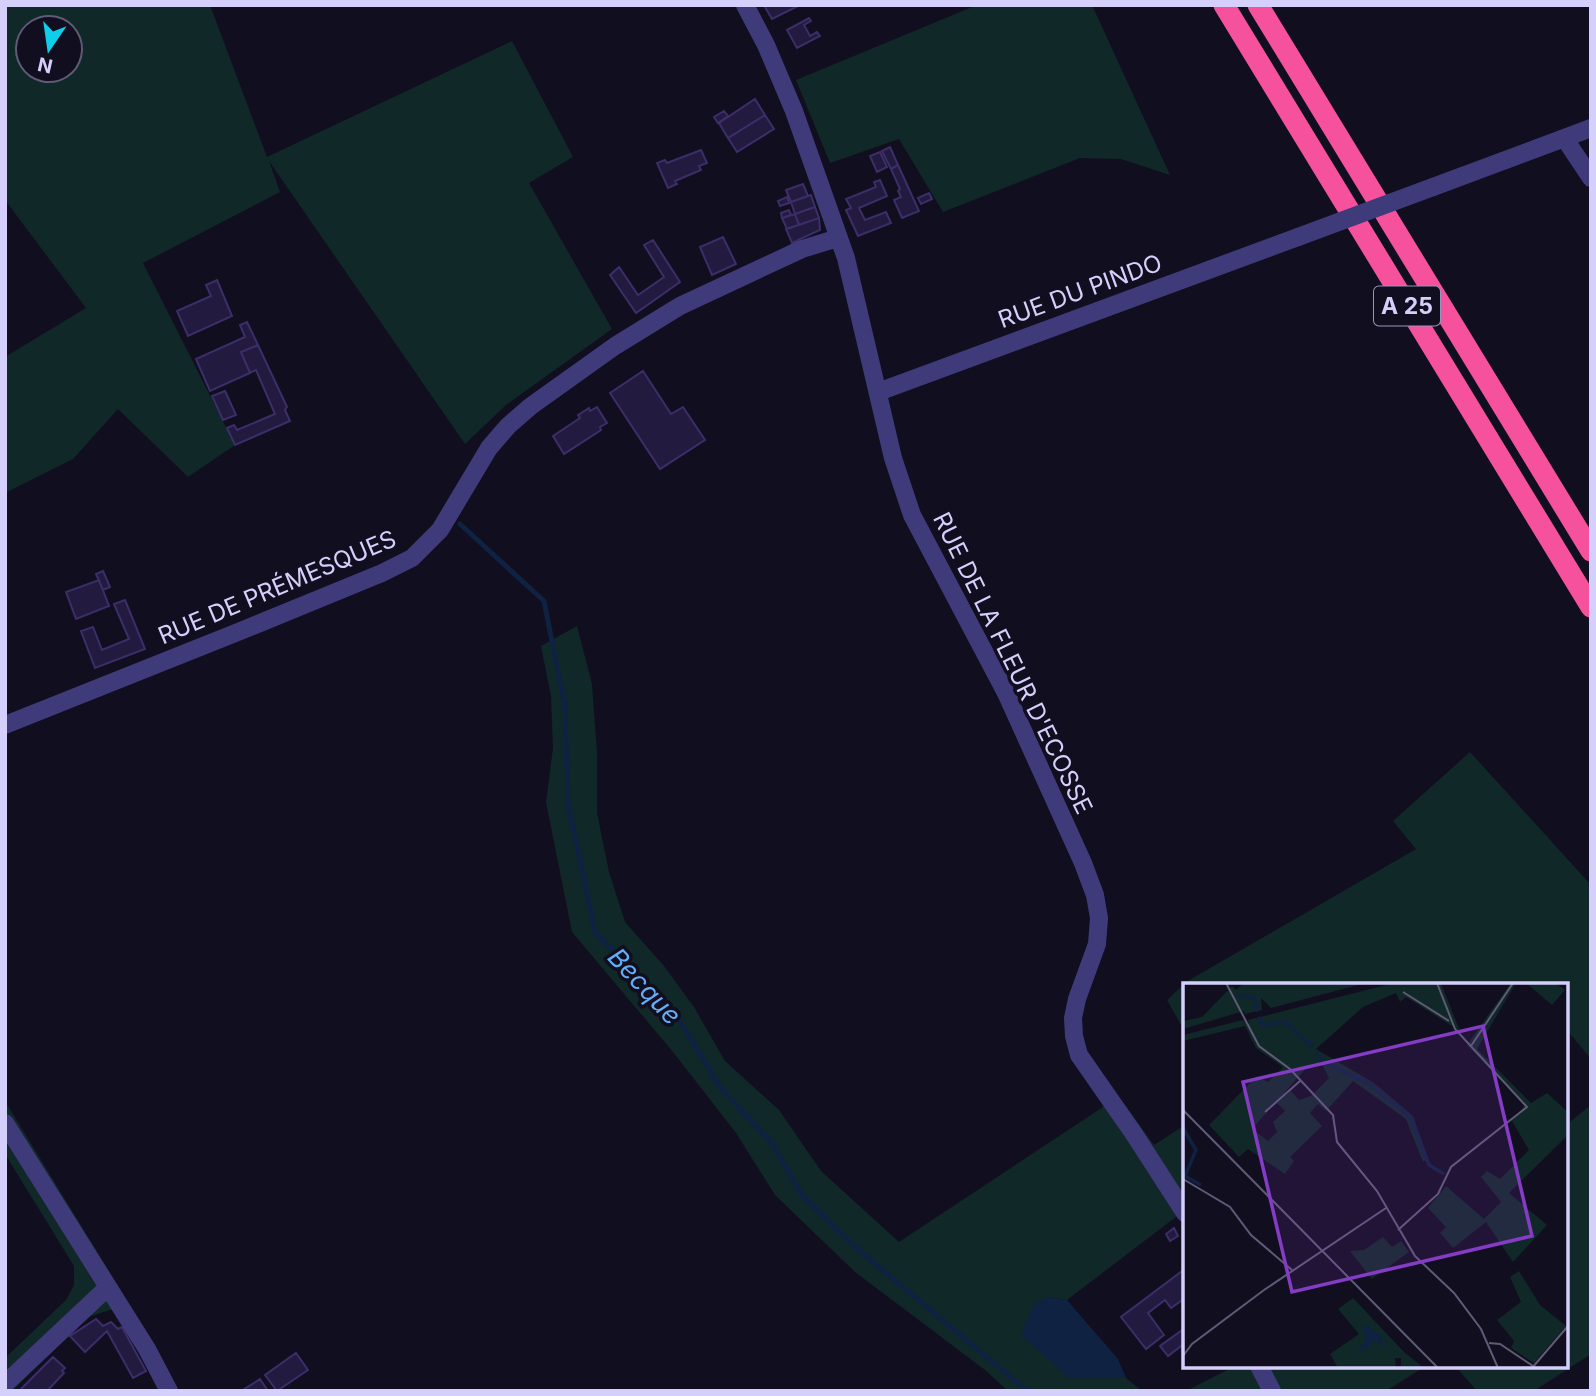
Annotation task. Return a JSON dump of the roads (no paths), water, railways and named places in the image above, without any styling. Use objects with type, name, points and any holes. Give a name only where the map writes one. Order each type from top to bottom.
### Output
[{"type":"highway","name":"A 25","points":[[1224,5],[1591,607]]},
{"type":"highway","name":"A 25","points":[[1258,5],[1591,551]]},
{"type":"street","name":"RUE DE LA FLEUR D'ECOSSE","points":[[745,5],[766,45],[794,111],[845,258],[899,479],[912,515],[1006,693],[1095,895],[1099,918],[1097,944],[1073,1018],[1079,1055],[1144,1148],[1183,1210]]},
{"type":"street","points":[[1591,128],[1565,139],[1591,178]]},
{"type":"street","name":"RUE DU PINDO","points":[[878,392],[1565,139]]},
{"type":"street","name":"RUE DE PRÉMESQUES","points":[[5,725],[382,573],[412,558],[440,530],[489,448],[508,426],[531,406],[615,346],[680,306],[802,249],[838,237]]},
{"type":"street","points":[[5,1124],[147,1349],[169,1391]]},
{"type":"street","points":[[5,1384],[107,1288]]},
{"type":"street","points":[[1260,1368],[1272,1391]]},
{"type":"water","points":[[1048,1297],[1067,1300],[1118,1359],[1126,1378],[1069,1378],[1021,1335],[1033,1305]]},
{"type":"waterway","name":"Becque","points":[[460,524],[544,601],[565,707],[568,804],[595,932],[675,1013],[720,1087],[771,1142],[802,1195],[854,1246],[1020,1385],[1031,1391]]}]
